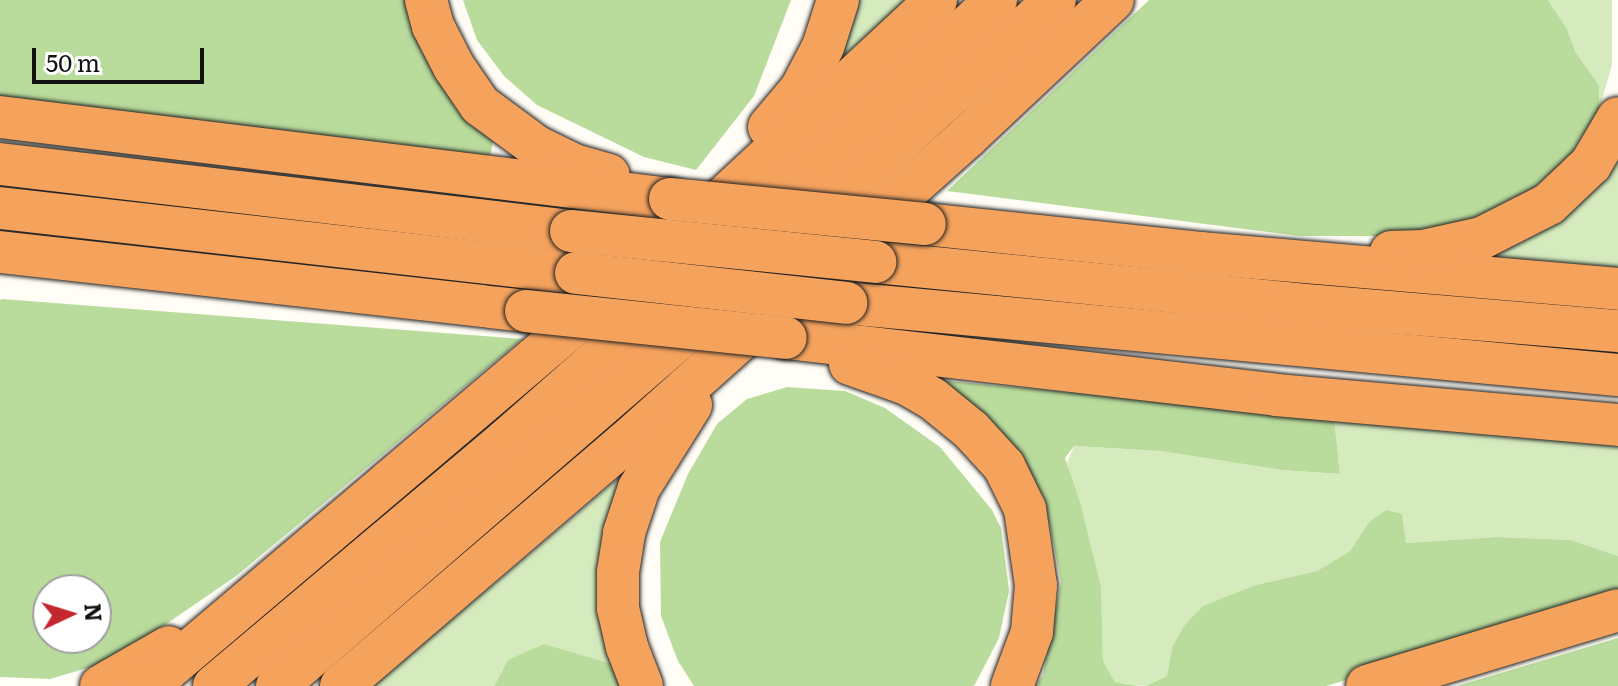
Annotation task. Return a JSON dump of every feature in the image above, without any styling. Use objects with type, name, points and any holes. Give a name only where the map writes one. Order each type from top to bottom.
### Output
[{"type":"highway","points":[[426,0],[433,26],[454,67],[480,105],[508,128],[574,165],[614,176],[670,199]]},
{"type":"highway","points":[[720,201],[743,159],[801,89],[823,47],[838,0]]},
{"type":"highway","points":[[148,686],[298,562],[720,201],[936,0]]},
{"type":"highway","points":[[214,686],[506,440],[820,164],[996,0]]},
{"type":"highway","points":[[277,686],[529,471],[913,132],[1055,0]]},
{"type":"highway","points":[[341,686],[728,351],[1113,0]]},
{"type":"highway","points":[[0,117],[670,199],[1200,253],[1618,289]]},
{"type":"highway","points":[[1200,253],[1248,243],[1366,252],[1423,251],[1482,238],[1549,204],[1591,164],[1618,118]]},
{"type":"highway","points":[[0,164],[571,231],[1294,304],[1618,331]]},
{"type":"highway","points":[[0,208],[846,303],[1618,375]]},
{"type":"highway","points":[[0,252],[1276,395],[1618,425]]},
{"type":"highway","points":[[0,281],[43,275],[195,287],[231,280]]},
{"type":"highway","points":[[786,338],[804,350],[875,371],[933,399],[971,430],[1004,466],[1025,509],[1036,585],[1032,632],[1012,686]]},
{"type":"highway","points":[[642,686],[627,647],[618,609],[618,572],[624,533],[639,488],[678,423],[695,400],[721,375],[728,351]]},
{"type":"highway","points":[[101,686],[165,650],[271,567],[298,562]]},
{"type":"highway","points":[[1367,686],[1618,610]]},
{"type":"green space","points":[[0,0],[408,0],[494,136],[489,163],[0,102]]},
{"type":"green space","points":[[463,0],[791,0],[754,96],[696,170],[644,157],[537,105],[504,76],[477,40]]},
{"type":"green space","points":[[854,0],[909,0],[830,67]]},
{"type":"green space","points":[[1149,0],[1548,0],[1567,29],[1576,53],[1599,85],[1599,110],[1568,159],[1520,199],[1460,224],[1384,236],[1299,236],[947,191]]},
{"type":"green space","points":[[1548,0],[1612,0],[1612,65],[1599,110],[1599,85],[1576,53],[1567,29]]},
{"type":"green space","points":[[1618,144],[1618,273],[1464,261]]},
{"type":"green space","points":[[0,300],[522,339],[236,576],[114,660],[50,679],[0,677]]},
{"type":"green space","points":[[937,380],[1334,417],[1340,474],[1281,470],[1161,451],[1074,446],[1065,458],[1080,502],[1101,587],[1103,661],[1115,682],[1141,686],[1035,686],[1043,675],[1061,581],[1044,497],[1000,438]]},
{"type":"green space","points":[[787,387],[845,391],[885,408],[940,447],[992,510],[1001,528],[1009,591],[999,638],[974,686],[694,686],[678,661],[661,616],[660,542],[688,474],[717,424],[747,399]]},
{"type":"green space","points":[[1334,417],[1618,441],[1618,556],[1571,540],[1496,537],[1406,543],[1369,522],[1350,551],[1317,571],[1256,585],[1172,648],[1167,676],[1146,686],[1115,682],[1103,661],[1101,588],[1067,463],[1074,446],[1161,451],[1281,470],[1340,474]]},
{"type":"green space","points":[[624,474],[625,668],[508,660],[494,686],[373,686]]},
{"type":"green space","points":[[1386,510],[1402,514],[1406,543],[1496,537],[1571,540],[1618,556],[1618,597],[1326,686],[1146,686],[1167,676],[1172,648],[1184,626],[1203,606],[1256,585],[1317,571],[1350,551],[1369,522]]},
{"type":"green space","points":[[1618,638],[1618,686],[1457,686]]},
{"type":"green space","points":[[544,644],[625,668],[633,686],[494,686],[508,660]]}]
